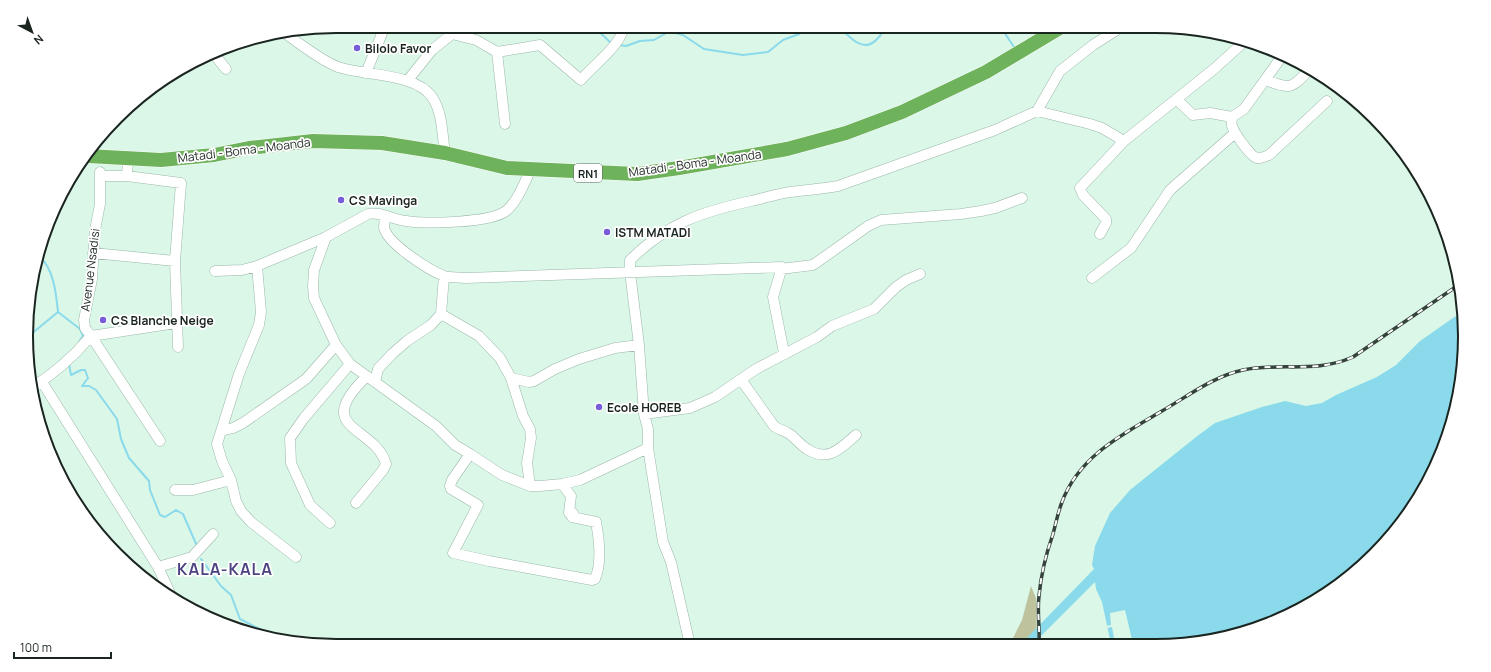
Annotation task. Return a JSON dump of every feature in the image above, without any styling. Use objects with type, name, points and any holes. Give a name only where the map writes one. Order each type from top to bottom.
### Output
[{"type":"highway","name":"Matadi - Boma - Moanda","points":[[93,157],[161,160],[214,155],[249,148],[313,141],[382,143],[445,153],[507,168],[637,174],[730,160],[787,149],[846,133],[902,112],[986,72],[1051,33]]},
{"type":"street","points":[[366,73],[382,33]]},
{"type":"street","points":[[408,80],[432,50],[452,34],[476,40],[497,52],[540,45],[581,80],[623,33]]},
{"type":"street","points":[[689,639],[670,562],[663,542],[648,448],[648,429],[644,414],[639,345],[630,272],[630,260],[647,243],[668,230],[705,212],[790,192],[816,191],[838,186],[982,135],[1037,111],[1060,71],[1112,33]]},
{"type":"street","points":[[291,37],[337,66],[366,73],[408,80],[423,88],[433,97],[440,117],[445,153]]},
{"type":"street","points":[[1100,234],[1106,223],[1106,219],[1083,195],[1080,188],[1124,141],[1214,69],[1240,45]]},
{"type":"street","points":[[497,52],[505,124]]},
{"type":"street","points":[[216,58],[226,70]]},
{"type":"street","points":[[1176,99],[1193,115],[1210,114],[1232,117],[1244,109],[1280,60]]},
{"type":"street","points":[[1265,80],[1287,88],[1293,85],[1305,74]]},
{"type":"street","points":[[1232,117],[1232,125],[1235,133],[1252,156],[1262,158],[1270,155],[1327,101]]},
{"type":"street","points":[[1037,111],[1102,128],[1124,141]]},
{"type":"street","points":[[1092,278],[1131,248],[1170,190],[1235,133]]},
{"type":"street","name":"Avenue Nsadisi","points":[[93,157],[100,172],[100,204],[93,253],[92,278],[84,320],[86,328],[91,336],[160,441]]},
{"type":"street","points":[[127,176],[128,159]]},
{"type":"street","points":[[215,271],[242,270],[257,266],[326,237],[374,212],[386,217],[407,222],[463,221],[493,217],[505,212],[512,205],[531,169]]},
{"type":"street","points":[[100,172],[102,176],[127,176],[181,183],[175,260],[178,347]]},
{"type":"street","points":[[386,217],[384,227],[394,242],[408,254],[444,276],[466,278],[782,267],[781,269],[813,265],[868,226],[881,220],[967,213],[994,208],[1022,198]]},
{"type":"street","points":[[326,237],[314,270],[314,298],[336,345],[350,364],[436,426],[455,445],[502,476],[530,486],[562,484],[580,480],[648,448]]},
{"type":"street","points":[[93,253],[175,260]]},
{"type":"street","points":[[257,266],[261,296],[259,325],[239,374],[217,444],[218,450],[231,480],[236,501],[241,511],[251,522],[296,557]]},
{"type":"street","points":[[782,267],[773,297],[784,353]]},
{"type":"street","points":[[644,414],[690,408],[715,397],[742,381],[756,369],[817,337],[840,322],[874,309],[896,287],[906,280],[920,274]]},
{"type":"street","points":[[356,503],[383,470],[386,464],[383,454],[354,430],[344,412],[344,406],[352,391],[371,379],[392,354],[407,341],[431,325],[441,314],[444,276]]},
{"type":"street","points":[[441,314],[479,336],[500,358],[511,378],[523,416],[530,429],[531,438],[527,463],[530,486]]},
{"type":"street","points":[[37,385],[75,354],[91,336],[176,323]]},
{"type":"street","points":[[220,431],[243,423],[306,379],[336,345]]},
{"type":"street","points":[[511,378],[529,382],[534,381],[555,368],[579,359],[615,348],[639,345]]},
{"type":"street","points":[[330,523],[310,506],[291,463],[290,438],[304,418],[350,364]]},
{"type":"street","points":[[742,381],[774,426],[780,431],[787,432],[807,449],[818,455],[837,452],[856,434]]},
{"type":"street","points":[[42,382],[158,567],[168,588]]},
{"type":"street","points":[[470,454],[452,480],[450,486],[451,489],[478,505],[453,553],[592,580],[597,576],[600,539],[596,522],[572,517],[572,513],[569,513],[571,496],[562,484]]},
{"type":"street","points":[[175,490],[193,490],[231,480]]},
{"type":"street","points":[[158,567],[192,557],[213,534]]},
{"type":"green space","points":[[1031,586],[1036,598],[1037,639],[1012,639],[1022,620]]},
{"type":"water","points":[[1457,315],[1457,356],[1448,414],[1435,452],[1417,488],[1383,536],[1355,564],[1323,588],[1289,608],[1271,616],[1233,629],[1175,638],[1110,639],[1102,602],[1096,589],[1095,582],[1038,639],[1026,639],[1094,569],[1092,565],[1095,546],[1110,513],[1130,490],[1196,437],[1215,423],[1262,407],[1285,401],[1306,406],[1322,403],[1336,395],[1377,377],[1396,365],[1420,341]]},
{"type":"pier","points":[[1125,610],[1132,639],[1114,639],[1112,627],[1106,628],[1106,626],[1111,625],[1110,613]]},
{"type":"waterway","points":[[600,33],[611,43]]},
{"type":"waterway","points":[[619,45],[626,46],[640,41],[654,40],[666,33]]},
{"type":"waterway","points":[[676,33],[683,35],[704,49],[743,55],[768,52],[783,40],[801,33]]},
{"type":"waterway","points":[[845,33],[862,45],[873,43],[882,33]]},
{"type":"waterway","points":[[1005,33],[1014,47]]},
{"type":"waterway","points":[[33,332],[58,312],[55,289],[51,274],[43,260]]},
{"type":"waterway","points":[[58,312],[80,329],[83,336],[79,342]]},
{"type":"waterway","points":[[69,364],[71,375],[81,370],[85,370],[88,378],[82,386],[89,386],[96,390],[117,419],[121,439],[129,458],[149,481],[150,490],[160,515],[165,517],[176,510],[183,514],[197,546]]},
{"type":"waterway","points":[[201,559],[221,586],[231,595],[240,619],[261,630]]},
{"type":"railway","points":[[1039,639],[1038,602],[1041,580],[1061,506],[1070,486],[1079,472],[1104,448],[1132,428],[1201,387],[1232,373],[1257,368],[1325,365],[1353,357],[1454,288]]},
{"type":"place","name":"Bilolo Favor","points":[[357,48]]},
{"type":"place","name":"CS Mavinga","points":[[341,200]]},
{"type":"place","name":"ISTM MATADI","points":[[607,232]]},
{"type":"place","name":"CS Blanche Neige","points":[[103,320]]},
{"type":"place","name":"Ecole HOREB","points":[[599,407]]},
{"type":"district","name":"KALA-KALA","points":[[225,569]]}]
